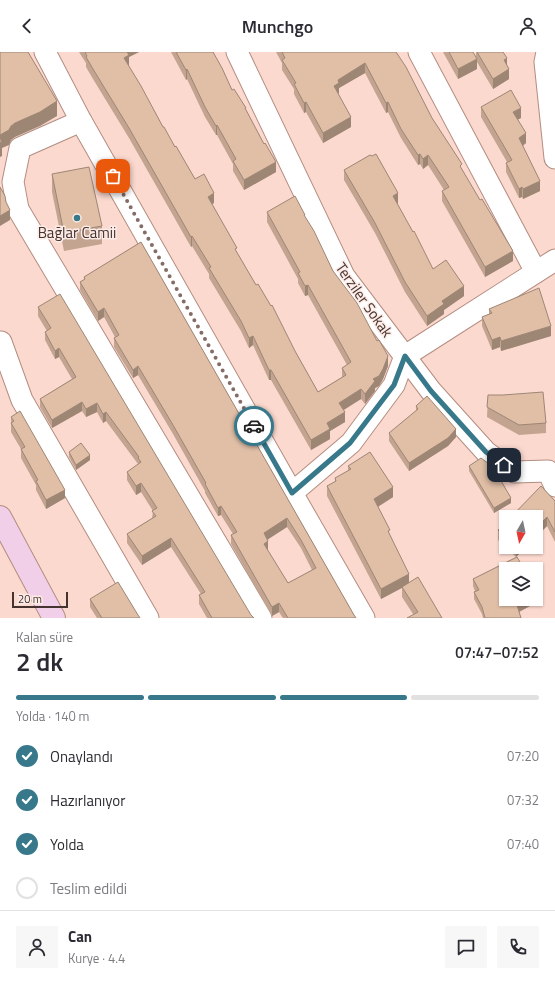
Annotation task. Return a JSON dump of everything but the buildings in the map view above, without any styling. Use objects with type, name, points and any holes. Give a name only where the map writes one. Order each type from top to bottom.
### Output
[{"type":"main road","points":[[0,517],[54,618]]},
{"type":"street","points":[[46,52],[81,121],[364,618]]},
{"type":"street","name":"Terziler Sokak","points":[[237,52],[344,276],[431,391],[486,452],[514,472],[553,474]]},
{"type":"street","points":[[419,52],[536,272]]},
{"type":"street","points":[[547,52],[545,62],[555,158]]},
{"type":"street","points":[[81,121],[20,148],[13,182],[18,209],[261,618]]},
{"type":"street","points":[[292,493],[350,443],[394,385],[405,356],[555,260]]},
{"type":"street","points":[[1,342],[22,400],[148,618]]},
{"type":"way so far","points":[[113,176],[254,426]]},
{"type":"place","name":"Bağlar Camii","points":[[77,218]]},
{"type":"route","points":[[254,426],[292,493],[350,443],[394,385],[405,356],[431,391],[486,452],[504,465]]}]
